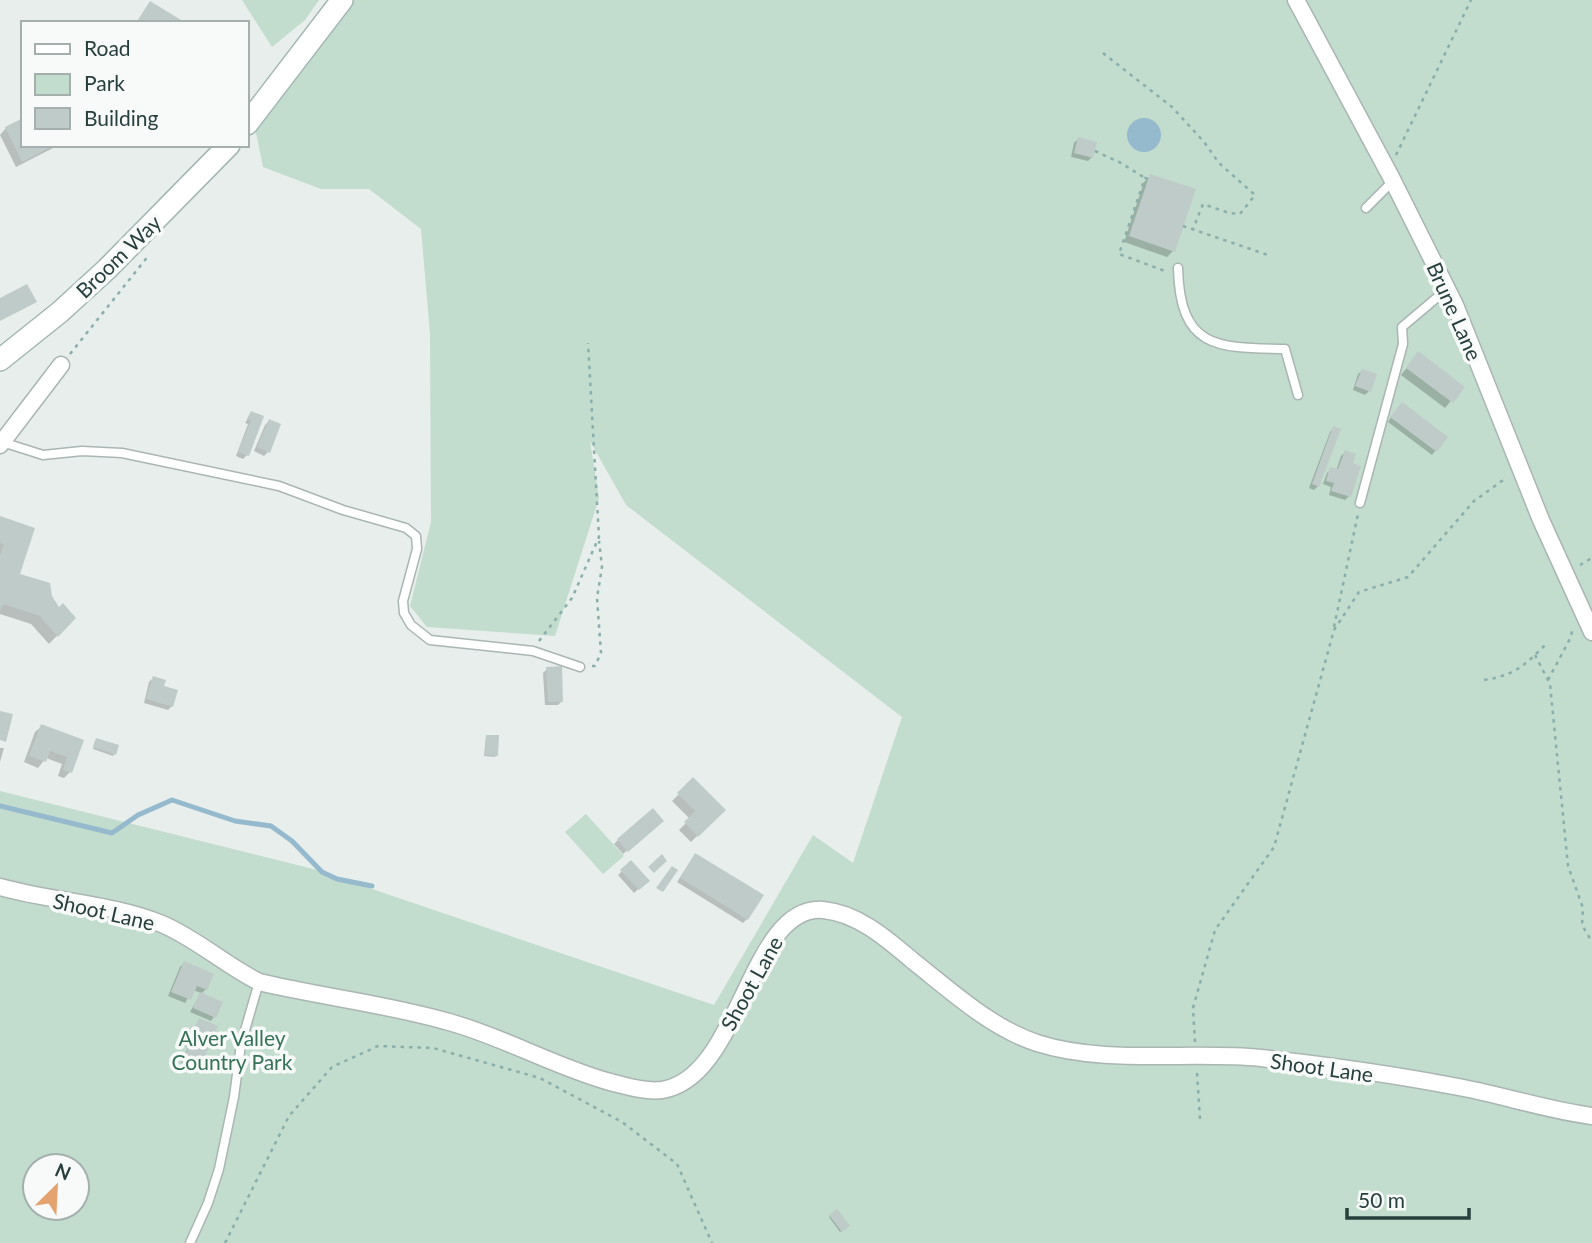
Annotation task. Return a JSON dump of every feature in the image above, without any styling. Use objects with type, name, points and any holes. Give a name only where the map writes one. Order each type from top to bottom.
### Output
[{"type":"main road","points":[[248,123],[342,0]]},
{"type":"main road","name":"Broom Way","points":[[0,360],[60,312],[107,269],[227,147]]},
{"type":"street","name":"Brune Lane","points":[[1296,0],[1447,289],[1541,520],[1592,632]]},
{"type":"street","points":[[1,444],[61,365]]},
{"type":"street","name":"Shoot Lane","points":[[0,887],[118,911],[161,924],[259,982],[448,1021],[587,1075],[630,1087],[660,1090],[689,1077],[710,1054],[783,926],[799,915],[820,909],[859,922],[881,935],[964,1000],[1005,1028],[1034,1042],[1089,1053],[1257,1058],[1349,1069],[1455,1086],[1592,1116]]},
{"type":"lane","points":[[1366,208],[1390,176]]},
{"type":"lane","points":[[1178,272],[1178,291],[1187,317],[1197,330],[1211,342],[1232,348],[1285,349],[1298,395]]},
{"type":"lane","points":[[1360,503],[1403,344],[1402,327],[1447,289]]},
{"type":"lane","points":[[1,444],[43,455],[82,451],[152,458],[187,468],[279,486],[344,510],[406,528],[416,536],[417,549],[402,601],[404,613],[411,625],[430,640],[529,650],[580,667]]},
{"type":"lane","points":[[190,1243],[208,1203],[219,1169],[234,1097],[241,1044],[259,982]]},
{"type":"path","points":[[1390,176],[1471,0]]},
{"type":"path","points":[[1103,53],[1141,80],[1172,107],[1219,163],[1255,195],[1240,214],[1203,204],[1193,229]]},
{"type":"path","points":[[1095,151],[1147,178],[1119,254],[1178,272]]},
{"type":"path","points":[[1183,226],[1268,255]]},
{"type":"path","points":[[61,365],[155,247]]},
{"type":"path","points":[[580,667],[595,666],[601,653],[597,598],[601,567],[588,343]]},
{"type":"path","points":[[1334,630],[1359,592],[1408,577],[1474,501],[1520,468]]},
{"type":"path","points":[[1200,1118],[1193,1008],[1215,930],[1274,847],[1334,630],[1360,503]]},
{"type":"path","points":[[529,650],[541,640],[572,598],[599,537]]},
{"type":"path","points":[[1548,680],[1572,636],[1574,621]]},
{"type":"path","points":[[1485,680],[1503,677],[1521,669],[1547,643]]},
{"type":"path","points":[[1535,655],[1552,692],[1568,866],[1583,908],[1582,925],[1592,942]]},
{"type":"path","points":[[225,1243],[289,1116],[332,1067],[378,1046],[433,1048],[540,1078],[622,1122],[677,1164],[712,1243]]},
{"type":"green space","points":[[242,0],[319,0],[305,20],[272,47]]},
{"type":"green space","name":"Alver Valley Country Park","points":[[343,0],[1592,0],[1592,1243],[0,1243],[0,791],[313,869],[714,1005],[813,835],[853,863],[902,717],[626,505],[590,441],[599,498],[555,636],[427,627],[410,606],[431,522],[430,334],[421,229],[369,189],[321,189],[263,167],[254,123]]},
{"type":"green space","points":[[586,814],[624,856],[603,874],[565,832]]},
{"type":"water","points":[[1144,118],[1156,123],[1161,135],[1156,147],[1144,152],[1132,147],[1127,135],[1132,123]]},
{"type":"building","points":[[150,1],[183,21],[137,21]]},
{"type":"building","points":[[21,119],[21,147],[51,147],[22,162],[5,127]]},
{"type":"building","points":[[1078,137],[1097,142],[1093,158],[1074,153]]},
{"type":"building","points":[[1150,174],[1196,189],[1175,252],[1129,236]]},
{"type":"building","points":[[27,284],[37,302],[0,321],[0,298]]},
{"type":"building","points":[[1418,351],[1465,387],[1453,403],[1406,368]]},
{"type":"building","points":[[1362,369],[1377,374],[1371,392],[1355,386]]},
{"type":"building","points":[[1402,402],[1448,437],[1437,452],[1390,417]]},
{"type":"building","points":[[251,411],[264,416],[249,456],[238,452],[251,420],[247,419]]},
{"type":"building","points":[[269,419],[281,424],[270,453],[257,447]]},
{"type":"building","points":[[1333,426],[1341,429],[1319,487],[1312,484]]},
{"type":"building","points":[[1345,450],[1356,454],[1353,463],[1361,466],[1351,497],[1331,491],[1334,483],[1326,481],[1330,467],[1338,469]]},
{"type":"building","points":[[0,516],[35,528],[20,574],[50,583],[52,596],[59,607],[63,603],[76,618],[58,637],[40,616],[3,604],[0,611],[0,556],[4,544],[0,543]]},
{"type":"building","points":[[562,666],[563,702],[548,702],[546,667]]},
{"type":"building","points":[[153,676],[166,680],[164,686],[178,690],[173,707],[146,699]]},
{"type":"building","points":[[0,711],[13,714],[6,742],[0,740]]},
{"type":"building","points":[[41,724],[84,740],[72,773],[63,770],[67,757],[50,751],[46,762],[29,756]]},
{"type":"building","points":[[486,735],[499,735],[498,756],[485,755]]},
{"type":"building","points":[[96,738],[119,745],[116,755],[93,747]]},
{"type":"building","points":[[693,777],[726,810],[698,837],[684,822],[695,811],[677,793]]},
{"type":"building","points":[[653,808],[664,821],[628,852],[617,839]]},
{"type":"building","points":[[695,853],[764,895],[748,920],[680,878]]},
{"type":"building","points":[[662,854],[667,861],[654,873],[648,867]]},
{"type":"building","points":[[631,860],[650,881],[639,890],[620,870]]},
{"type":"building","points":[[672,866],[678,870],[663,892],[656,888]]},
{"type":"building","points":[[184,961],[214,974],[207,990],[197,986],[191,1000],[171,992]]},
{"type":"building","points":[[200,992],[223,1002],[216,1018],[193,1008]]},
{"type":"building","points":[[199,1018],[218,1026],[201,1066],[184,1059],[190,1043],[185,1041],[191,1026],[195,1027]]},
{"type":"building","points":[[837,1209],[850,1226],[842,1232],[829,1215]]},
{"type":"waterway","points":[[0,806],[112,833],[138,815],[172,800],[235,821],[271,826],[292,841],[322,872],[337,879],[372,886]]}]
